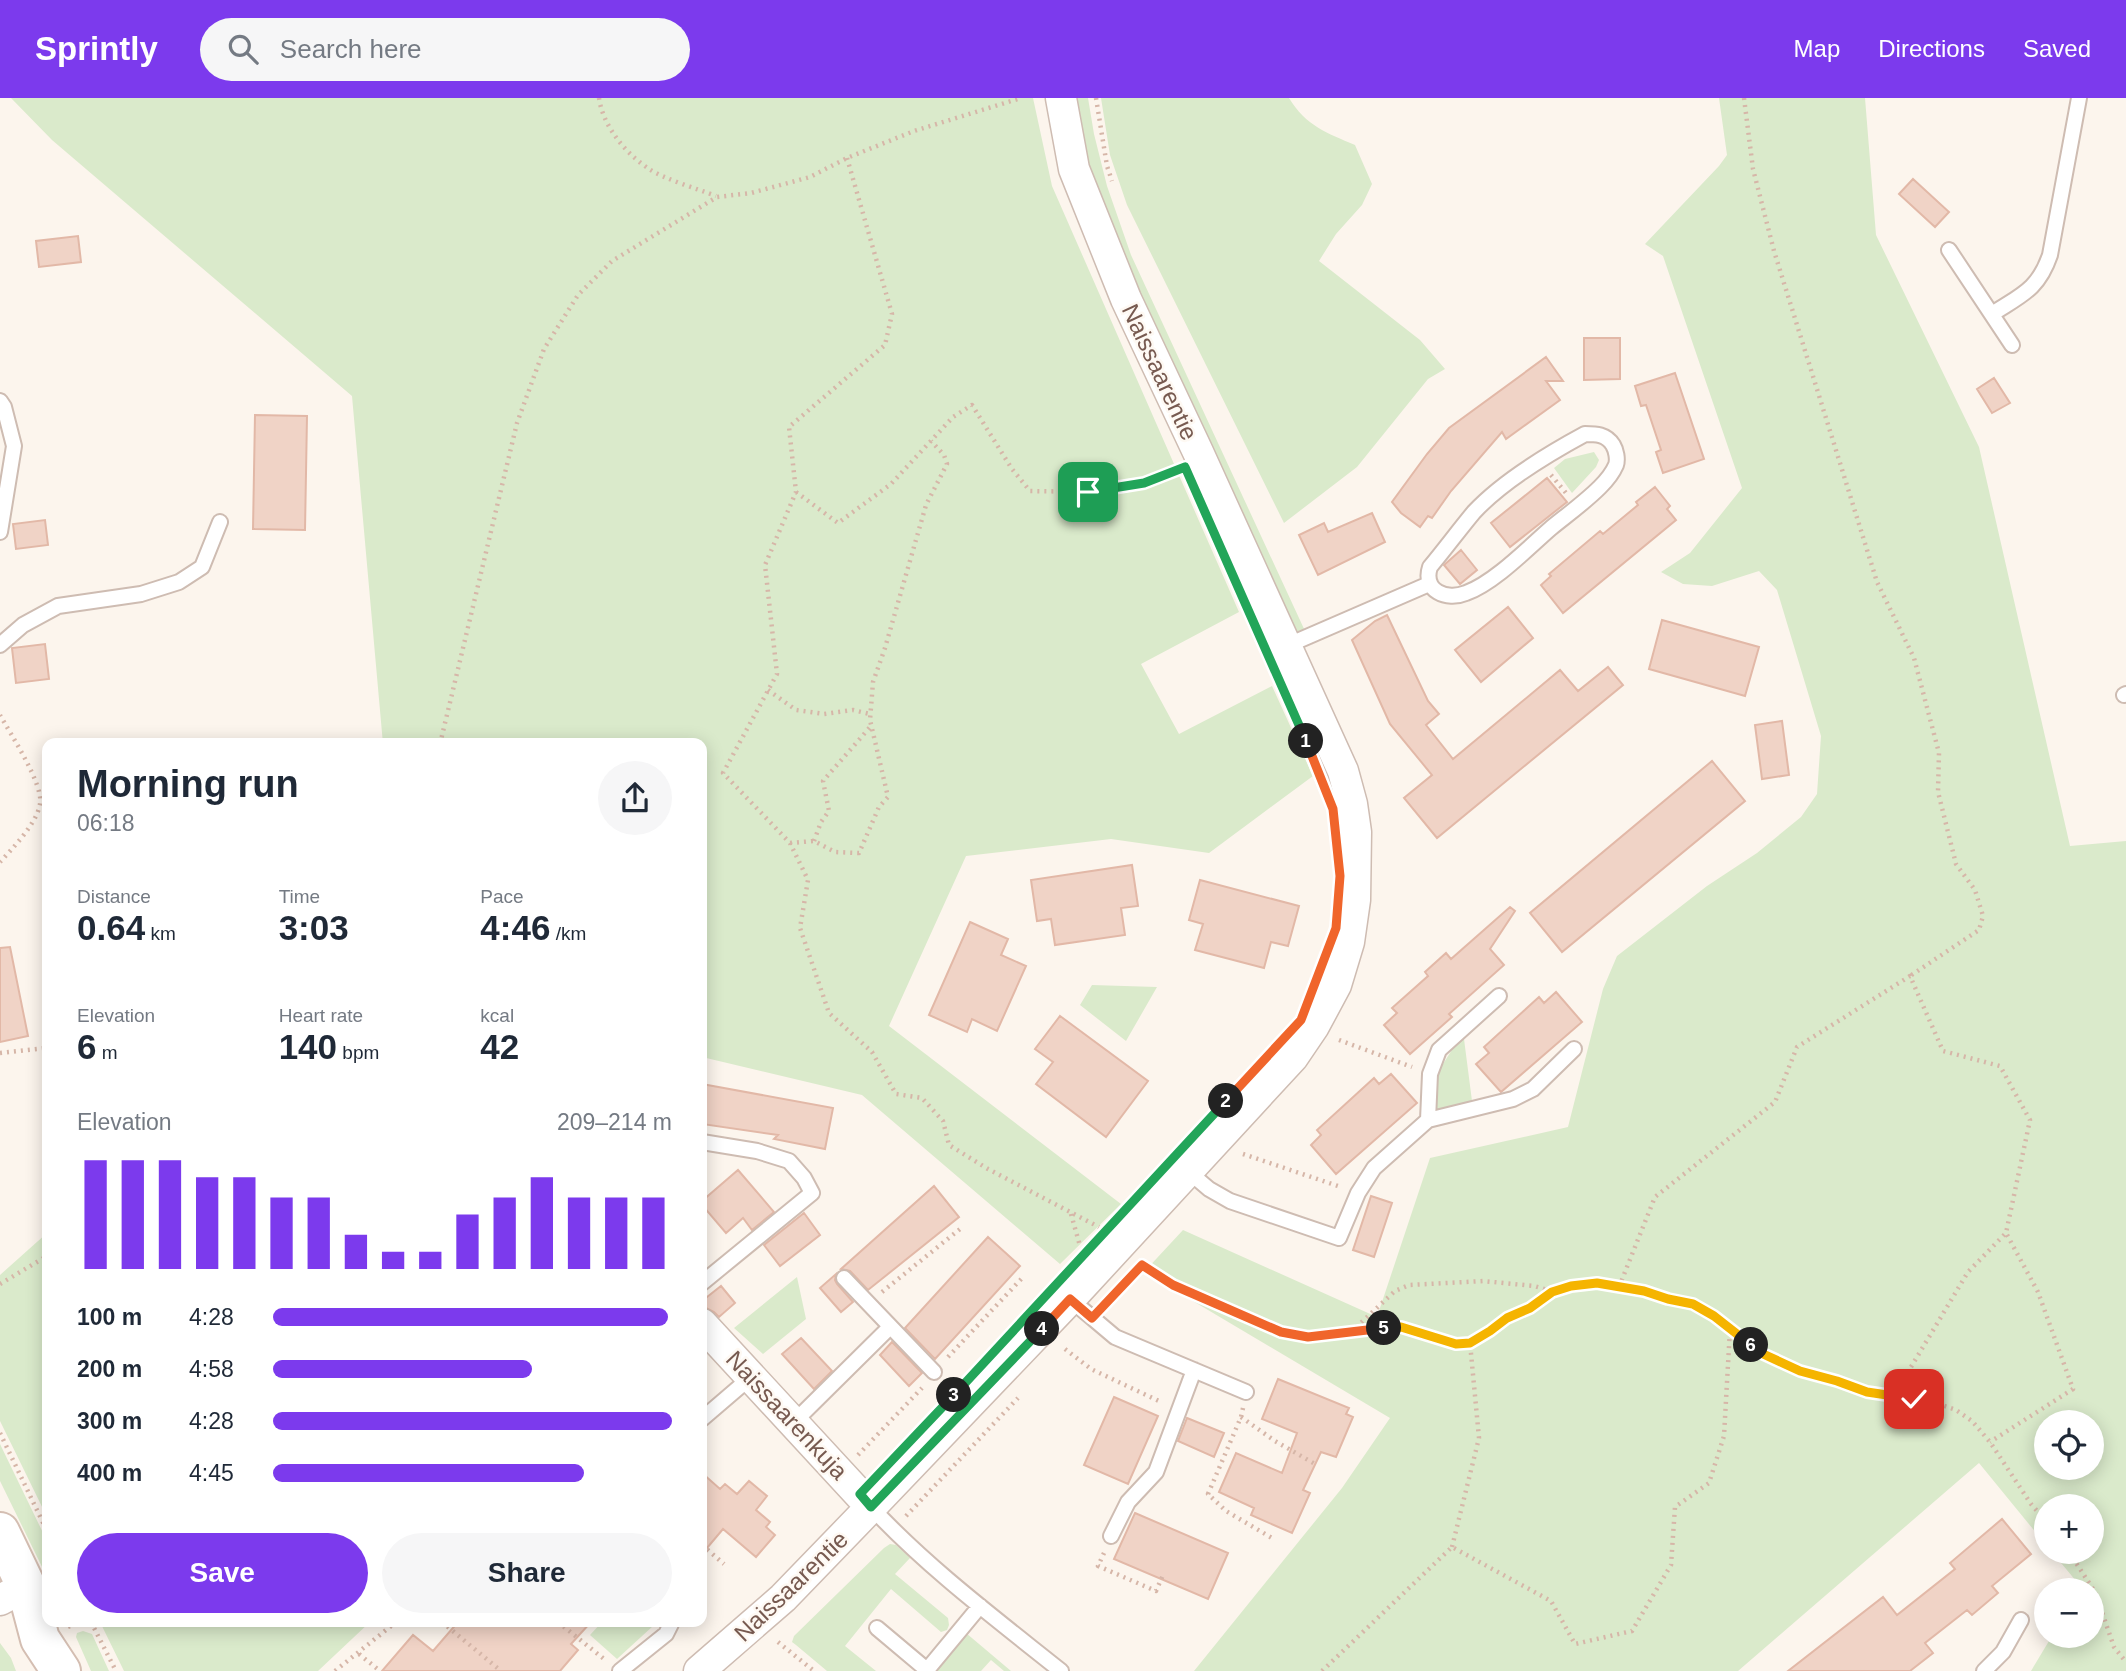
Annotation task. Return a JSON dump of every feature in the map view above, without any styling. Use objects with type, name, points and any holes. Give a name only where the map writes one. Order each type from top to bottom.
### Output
[{"type":"main road","points":[[2,1543],[40,1639],[61,1671]]},
{"type":"main road","points":[[59,1627],[74,1671]]},
{"type":"street","name":"Naissaarentie","points":[[699,1671],[783,1598],[871,1507],[1081,1309],[1199,1180],[1314,1026],[1336,985],[1349,942],[1355,900],[1356,832],[1343,771],[1126,299],[1074,169],[1061,98]]},
{"type":"street","name":"Naissaarenkuja","points":[[707,1329],[871,1507]]},
{"type":"lane","points":[[1992,314],[2032,288],[2044,272],[2050,255],[2079,98]]},
{"type":"lane","points":[[1949,250],[2012,345]]},
{"type":"lane","points":[[0,401],[15,446],[0,532]]},
{"type":"lane","points":[[1585,434],[1605,437],[1615,448],[1616,464],[1601,486],[1577,506],[1497,574],[1470,592],[1456,597],[1446,595],[1435,590],[1429,583],[1427,575],[1430,567],[1475,511],[1496,492],[1554,450],[1585,434]]},
{"type":"lane","points":[[0,645],[23,625],[58,606],[141,594],[179,582],[202,567],[220,522]]},
{"type":"lane","points":[[1286,646],[1429,583]]},
{"type":"lane","points":[[1428,1121],[1430,1073],[1439,1050],[1499,996]]},
{"type":"lane","points":[[1199,1180],[1230,1201],[1339,1238],[1358,1193],[1374,1168],[1428,1121],[1514,1099],[1533,1088],[1574,1049]]},
{"type":"lane","points":[[707,1143],[757,1151],[789,1161],[804,1178],[812,1193],[707,1279]]},
{"type":"lane","points":[[844,1278],[934,1372]]},
{"type":"lane","points":[[1081,1309],[1115,1337],[1246,1392]]},
{"type":"lane","points":[[794,1422],[890,1327]]},
{"type":"lane","points":[[1111,1536],[1128,1502],[1156,1472],[1194,1370]]},
{"type":"lane","points":[[707,1415],[751,1377]]},
{"type":"lane","points":[[871,1507],[893,1530],[980,1606],[1061,1671]]},
{"type":"lane","points":[[877,1628],[927,1670],[980,1606]]},
{"type":"lane","points":[[1984,1671],[2003,1652],[2021,1620]]},
{"type":"lane","points":[[614,1667],[666,1634],[670,1627]]},
{"type":"path","points":[[599,98],[614,138],[649,169],[717,197]]},
{"type":"path","points":[[441,738],[517,423],[544,349],[578,295],[612,261],[717,197],[751,193],[810,177],[847,158],[914,131],[1021,98]]},
{"type":"path","points":[[1096,98],[1107,166],[1116,192]]},
{"type":"path","points":[[1619,1287],[1655,1197],[1775,1102],[1797,1047],[1979,930],[1983,916],[1975,890],[1955,864],[1938,792],[1939,753],[1914,658],[1877,582],[1774,251],[1753,169],[1744,98]]},
{"type":"path","points":[[847,158],[891,314],[885,345],[789,426],[796,492],[765,565],[776,674],[723,773],[790,843],[808,880],[800,928],[829,1013],[872,1052],[896,1094],[922,1098],[943,1121],[949,1145],[988,1169],[1108,1231]]},
{"type":"path","points":[[796,492],[838,523],[891,484],[953,417],[972,405],[1012,469],[1030,491],[1088,492],[1144,483],[1185,467]]},
{"type":"path","points":[[790,843],[814,841],[835,852],[859,853],[879,807],[888,797],[871,726],[873,682],[886,648],[926,505],[947,464],[944,454],[931,441]]},
{"type":"path","points":[[1540,461],[1577,506]]},
{"type":"path","points":[[768,690],[796,710],[824,714],[853,710],[870,714]]},
{"type":"path","points":[[0,715],[36,780],[41,803],[25,834],[0,862]]},
{"type":"path","points":[[814,841],[821,822],[829,811],[823,780],[871,726]]},
{"type":"path","points":[[1894,1397],[1968,1272],[2006,1233],[2030,1120],[2000,1066],[1943,1051],[1910,976]]},
{"type":"path","points":[[1331,1051],[1344,1030]]},
{"type":"path","points":[[1339,1040],[1430,1073]]},
{"type":"path","points":[[0,1052],[42,1048]]},
{"type":"path","points":[[1199,1180],[1243,1154],[1252,1144]]},
{"type":"path","points":[[1243,1154],[1358,1193]]},
{"type":"path","points":[[1070,1213],[1083,1257]]},
{"type":"path","points":[[867,1303],[960,1229]]},
{"type":"path","points":[[1990,1442],[2073,1388],[2038,1292],[2006,1233]]},
{"type":"path","points":[[1133,1274],[1150,1255]]},
{"type":"path","points":[[0,1284],[42,1259]]},
{"type":"path","points":[[1142,1265],[1173,1285],[1281,1332],[1308,1337],[1401,1327],[1456,1344],[1470,1343],[1552,1292],[1571,1286],[1597,1283],[1644,1291],[1693,1304],[1714,1316],[1761,1353],[1800,1371],[1867,1392],[1936,1403],[1956,1410],[1972,1421],[1990,1442],[2034,1507]]},
{"type":"path","points":[[1350,1333],[1395,1291],[1409,1285],[1483,1281],[1534,1286],[1552,1292]]},
{"type":"path","points":[[1081,1309],[1065,1349],[1091,1369],[1179,1410]]},
{"type":"path","points":[[1452,1547],[1551,1601],[1575,1644],[1633,1631],[1671,1565],[1675,1507],[1709,1483],[1713,1471],[1724,1436],[1730,1329]]},
{"type":"path","points":[[1322,1671],[1452,1547],[1479,1438],[1470,1343]]},
{"type":"path","points":[[893,1530],[1026,1389]]},
{"type":"path","points":[[1246,1392],[1241,1417],[1208,1494],[1226,1511],[1272,1538]]},
{"type":"path","points":[[1241,1417],[1315,1464]]},
{"type":"path","points":[[0,1433],[42,1521]]},
{"type":"path","points":[[865,1447],[875,1437]]},
{"type":"path","points":[[1111,1536],[1098,1566],[1156,1591],[1163,1575]]},
{"type":"path","points":[[707,1549],[724,1564]]},
{"type":"path","points":[[2077,1564],[2095,1592],[2114,1647],[2126,1662]]},
{"type":"path","points":[[94,1627],[116,1671]]},
{"type":"path","points":[[335,1671],[390,1627]]},
{"type":"path","points":[[448,1627],[501,1671]]},
{"type":"path","points":[[564,1627],[614,1667]]},
{"type":"path","points":[[769,1649],[788,1633]]},
{"type":"path","points":[[778,1642],[814,1671]]},
{"type":"path","points":[[359,1654],[380,1671]]},
{"type":"green space","points":[[11,98],[1033,98],[1052,186],[1239,612],[1141,664],[1179,734],[1272,686],[1313,776],[1209,853],[1111,839],[966,856],[889,1026],[1121,1204],[1060,1264],[862,1095],[707,1058],[707,738],[382,738],[352,396],[52,140]]},
{"type":"green space","points":[[1074,98],[1088,98],[1107,186],[1131,255],[1305,631],[1292,636],[1162,348],[1094,188],[1080,135]]},
{"type":"green space","points":[[1101,98],[1289,98],[1310,122],[1355,145],[1372,184],[1362,205],[1336,234],[1319,261],[1420,340],[1445,369],[1428,379],[1357,467],[1284,523],[1127,205],[1110,155]]},
{"type":"green space","points":[[1719,98],[1865,98],[1876,235],[1979,447],[2070,846],[2126,841],[2126,1671],[2031,1671],[2045,1648],[2104,1648],[2104,1578],[2074,1578],[2062,1564],[2104,1564],[2104,1494],[2034,1494],[2034,1530],[1979,1463],[1738,1671],[1194,1671],[1342,1488],[1390,1418],[1144,1272],[1183,1230],[1377,1317],[1430,1158],[1568,1127],[1603,989],[1617,956],[1707,886],[1757,853],[1801,817],[1817,794],[1821,736],[1777,590],[1759,571],[1712,586],[1683,584],[1661,572],[1690,553],[1742,488],[1663,256],[1645,244],[1727,155]]},
{"type":"green space","points":[[1594,452],[1599,460],[1596,467],[1572,493],[1554,468],[1565,459]]},
{"type":"green space","points":[[1092,985],[1157,987],[1126,1041],[1080,1005]]},
{"type":"green space","points":[[1464,1039],[1472,1101],[1434,1110],[1436,1075],[1455,1045]]},
{"type":"green space","points":[[42,1237],[42,1507],[0,1421],[0,1275]]},
{"type":"green space","points":[[797,1277],[806,1319],[763,1354],[734,1328]]},
{"type":"green space","points":[[0,1444],[42,1531],[42,1567],[0,1481]]},
{"type":"green space","points":[[890,1544],[896,1545],[910,1558],[895,1574],[948,1618],[947,1630],[941,1632],[891,1589],[845,1646],[876,1671],[827,1671],[792,1642],[794,1636]]},
{"type":"green space","points":[[102,1627],[365,1627],[318,1671],[124,1671]]},
{"type":"green space","points":[[597,1627],[652,1627],[617,1659],[590,1635]]},
{"type":"green space","points":[[83,1631],[92,1634],[109,1671],[91,1671],[76,1637],[77,1633]]},
{"type":"green space","points":[[966,1633],[1011,1671],[1004,1671],[991,1660],[981,1671],[935,1671]]},
{"type":"green space","points":[[0,1643],[11,1658],[16,1671],[0,1671]]},
{"type":"building","points":[[1913,179],[1949,212],[1935,227],[1899,194]]},
{"type":"building","points":[[78,236],[81,262],[39,267],[36,241]]},
{"type":"building","points":[[1584,338],[1620,338],[1620,379],[1584,380]]},
{"type":"building","points":[[1546,357],[1563,381],[1546,381],[1560,400],[1506,439],[1502,432],[1451,491],[1432,518],[1428,516],[1420,527],[1401,513],[1392,502],[1449,428]]},
{"type":"building","points":[[1675,373],[1704,459],[1663,473],[1656,452],[1661,450],[1646,405],[1641,406],[1635,386]]},
{"type":"building","points":[[1994,378],[2010,403],[1992,413],[1977,389]]},
{"type":"building","points":[[255,415],[307,416],[305,530],[253,529]]},
{"type":"building","points":[[1547,478],[1567,502],[1510,547],[1491,523]]},
{"type":"building","points":[[1655,487],[1670,506],[1667,509],[1676,520],[1563,613],[1541,585],[1551,576],[1549,574],[1600,531],[1603,534]]},
{"type":"building","points":[[1372,513],[1385,542],[1318,575],[1299,535],[1324,523],[1328,532]]},
{"type":"building","points":[[45,520],[48,545],[16,549],[13,524]]},
{"type":"building","points":[[1461,550],[1477,570],[1460,584],[1444,565]]},
{"type":"building","points":[[1508,607],[1533,638],[1481,682],[1455,650]]},
{"type":"building","points":[[1387,615],[1428,701],[1439,714],[1426,725],[1453,759],[1560,670],[1578,691],[1608,667],[1623,685],[1437,838],[1404,798],[1432,775],[1390,724],[1352,640]]},
{"type":"building","points":[[1662,620],[1759,647],[1745,696],[1649,669]]},
{"type":"building","points":[[45,644],[49,679],[16,683],[12,648]]},
{"type":"building","points":[[1782,721],[1789,775],[1762,779],[1755,725]]},
{"type":"building","points":[[1712,761],[1745,801],[1562,952],[1530,913]]},
{"type":"building","points":[[1132,865],[1138,906],[1121,908],[1125,935],[1055,945],[1051,919],[1037,921],[1031,880]]},
{"type":"building","points":[[1200,880],[1299,906],[1288,946],[1271,942],[1264,968],[1195,950],[1203,924],[1189,920]]},
{"type":"building","points":[[1510,907],[1515,911],[1490,949],[1504,965],[1449,1014],[1452,1017],[1410,1054],[1384,1025],[1397,1013],[1392,1008],[1428,976],[1425,972],[1446,953],[1451,959]]},
{"type":"building","points":[[970,922],[1008,939],[1001,955],[1026,966],[997,1031],[972,1019],[967,1032],[929,1015]]},
{"type":"building","points":[[10,947],[28,1036],[0,1042],[0,948]]},
{"type":"building","points":[[1556,992],[1582,1022],[1501,1092],[1476,1064],[1489,1053],[1484,1047],[1539,997],[1544,1003]]},
{"type":"building","points":[[1060,1016],[1148,1081],[1106,1137],[1036,1084],[1053,1062],[1035,1049]]},
{"type":"building","points":[[1391,1074],[1417,1103],[1336,1174],[1311,1145],[1321,1135],[1317,1130],[1374,1078],[1379,1084]]},
{"type":"building","points":[[707,1085],[833,1108],[825,1149],[774,1139],[778,1135],[707,1125]]},
{"type":"building","points":[[738,1170],[774,1212],[752,1230],[743,1218],[726,1233],[707,1211],[707,1197]]},
{"type":"building","points":[[934,1186],[959,1217],[868,1290],[850,1271],[841,1269]]},
{"type":"building","points":[[1371,1196],[1392,1203],[1374,1257],[1353,1250]]},
{"type":"building","points":[[804,1213],[820,1235],[780,1266],[764,1245]]},
{"type":"building","points":[[988,1237],[1020,1266],[935,1359],[905,1328]]},
{"type":"building","points":[[836,1274],[837,1284],[853,1302],[841,1312],[820,1288]]},
{"type":"building","points":[[721,1286],[735,1303],[719,1317],[707,1308],[707,1297]]},
{"type":"building","points":[[801,1338],[832,1371],[814,1389],[782,1354]]},
{"type":"building","points":[[892,1342],[922,1373],[909,1386],[880,1355]]},
{"type":"building","points":[[1278,1379],[1349,1408],[1346,1414],[1353,1417],[1336,1457],[1321,1452],[1303,1490],[1310,1493],[1292,1533],[1251,1515],[1254,1508],[1219,1492],[1236,1453],[1282,1473],[1297,1433],[1262,1419]]},
{"type":"building","points":[[1114,1397],[1158,1416],[1128,1484],[1084,1465]]},
{"type":"building","points":[[1187,1418],[1224,1433],[1214,1457],[1178,1441]]},
{"type":"building","points":[[707,1477],[720,1489],[725,1484],[737,1494],[749,1481],[767,1496],[756,1510],[770,1522],[766,1527],[775,1535],[756,1557],[723,1529],[707,1548]]},
{"type":"building","points":[[1135,1513],[1228,1553],[1208,1599],[1114,1559]]},
{"type":"building","points":[[2002,1519],[2031,1554],[1992,1586],[1998,1593],[1972,1615],[1967,1610],[1925,1643],[1933,1653],[1910,1671],[1788,1671],[1883,1597],[1897,1615],[1955,1569],[1950,1563]]},
{"type":"building","points":[[454,1627],[586,1627],[571,1644],[578,1650],[560,1671],[382,1671],[413,1635],[433,1651]]},
{"type":"route","points":[[1088,492],[1144,483],[1185,467],[1320,772],[1333,809],[1340,876],[1336,928],[1301,1020],[1108,1231],[860,1494],[871,1507],[1070,1299],[1092,1318],[1142,1265],[1173,1285],[1281,1332],[1308,1337],[1401,1327],[1456,1344],[1470,1343],[1552,1292],[1571,1286],[1597,1283],[1644,1291],[1693,1304],[1714,1316],[1761,1353],[1800,1371],[1867,1392],[1914,1399]]}]
